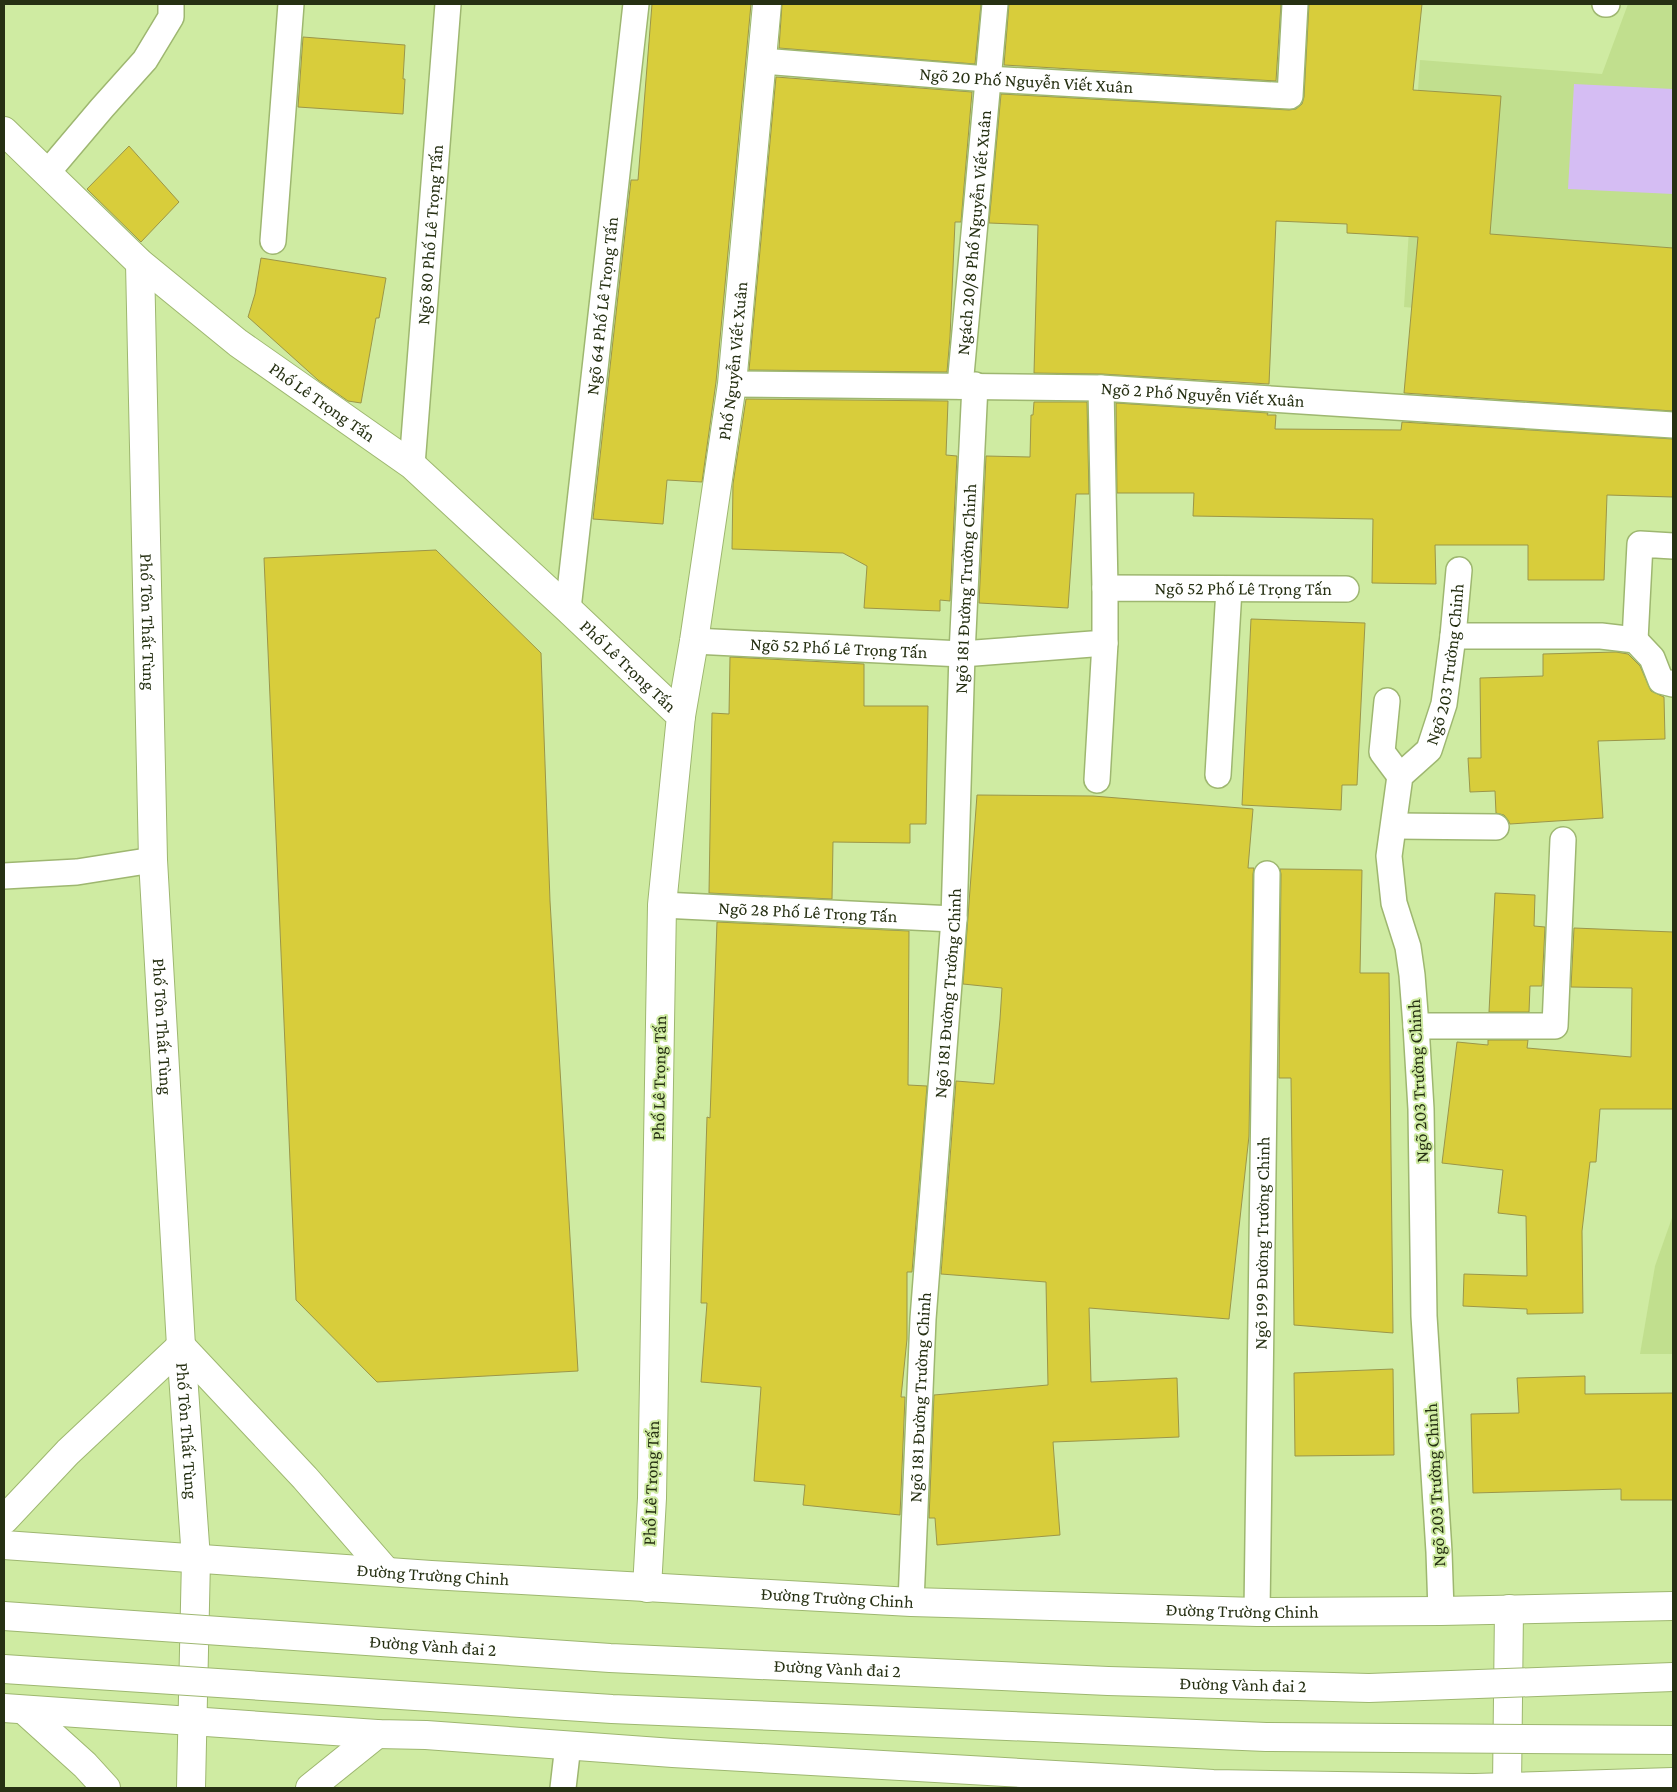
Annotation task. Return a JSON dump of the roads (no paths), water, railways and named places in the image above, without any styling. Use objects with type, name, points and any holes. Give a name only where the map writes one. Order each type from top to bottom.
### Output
[{"type":"main road","name":"Phố Nguyễn Viết Xuân","points":[[681,716],[732,384],[767,4]]},
{"type":"main road","name":"Phố Lê Trọng Tấn","points":[[4,131],[140,263],[238,343],[412,465],[681,716],[662,905],[652,1488],[647,1588]]},
{"type":"main road","name":"Phố Tôn Thất Tùng","points":[[140,263],[153,860],[181,1346],[196,1559],[191,1788]]},
{"type":"main road","points":[[4,1520],[68,1452],[181,1346],[305,1478],[385,1570]]},
{"type":"main road","name":"Đường Trường Chinh","points":[[4,1546],[385,1570],[431,1575],[911,1602],[1257,1612],[1441,1611],[1673,1606]]},
{"type":"main road","points":[[1507,1787],[1509,1609]]},
{"type":"main road","name":"Đường Vành đai 2","points":[[4,1616],[610,1658],[1108,1681],[1369,1688],[1673,1677]]},
{"type":"main road","points":[[4,1669],[612,1709],[810,1718],[1266,1737],[1673,1740]]},
{"type":"main road","points":[[14,1709],[377,1734],[426,1735],[1013,1780],[1473,1788],[1673,1782]]},
{"type":"main road","points":[[14,1709],[84,1765],[106,1788]]},
{"type":"main road","points":[[310,1788],[377,1734]]},
{"type":"lane","points":[[47,173],[144,60],[171,17],[171,4]]},
{"type":"lane","points":[[273,241],[291,4]]},
{"type":"lane","name":"Ngõ 80 Phố Lê Trọng Tấn","points":[[412,465],[448,4]]},
{"type":"lane","name":"Ngõ 64 Phố Lê Trọng Tấn","points":[[568,609],[636,4]]},
{"type":"lane","name":"Ngách 20/8 Phố Nguyễn Viết Xuân","points":[[968,386],[988,79],[996,4]]},
{"type":"lane","name":"Ngõ 20 Phố Nguyễn Viết Xuân","points":[[762,61],[988,79],[1290,96],[1295,4]]},
{"type":"lane","name":"Ngõ 2 Phố Nguyễn Viết Xuân","points":[[732,384],[1101,388],[1673,425]]},
{"type":"lane","name":"Ngõ 181 Đường Trường Chinh","points":[[911,1602],[923,1319],[954,919],[968,386]]},
{"type":"lane","points":[[1097,780],[1105,644],[1101,388]]},
{"type":"lane","points":[[1635,640],[1640,544],[1673,546]]},
{"type":"lane","name":"Ngõ 203 Trường Chinh","points":[[1441,1611],[1424,1316],[1421,1109],[1416,1026],[1408,947],[1394,903],[1389,856],[1395,826],[1400,776],[1429,750],[1444,704],[1459,570]]},
{"type":"lane","name":"Ngõ 52 Phố Lê Trọng Tấn","points":[[1105,588],[1346,589]]},
{"type":"lane","points":[[1218,775],[1229,588]]},
{"type":"lane","points":[[1453,636],[1572,635],[1635,640],[1652,658],[1661,681],[1673,684]]},
{"type":"lane","name":"Ngõ 52 Phố Lê Trọng Tấn","points":[[694,641],[962,654],[1105,644]]},
{"type":"lane","points":[[1386,701],[1382,752],[1400,776]]},
{"type":"lane","points":[[1395,826],[1496,827]]},
{"type":"lane","points":[[1416,1026],[1556,1026],[1563,840]]},
{"type":"lane","points":[[4,876],[77,872],[153,860]]},
{"type":"lane","name":"Ngõ 199 Đường Trường Chinh","points":[[1257,1612],[1267,874]]},
{"type":"lane","name":"Ngõ 28 Phố Lê Trọng Tấn","points":[[662,905],[954,919]]},
{"type":"lane","points":[[563,1788],[568,1746]]}]
